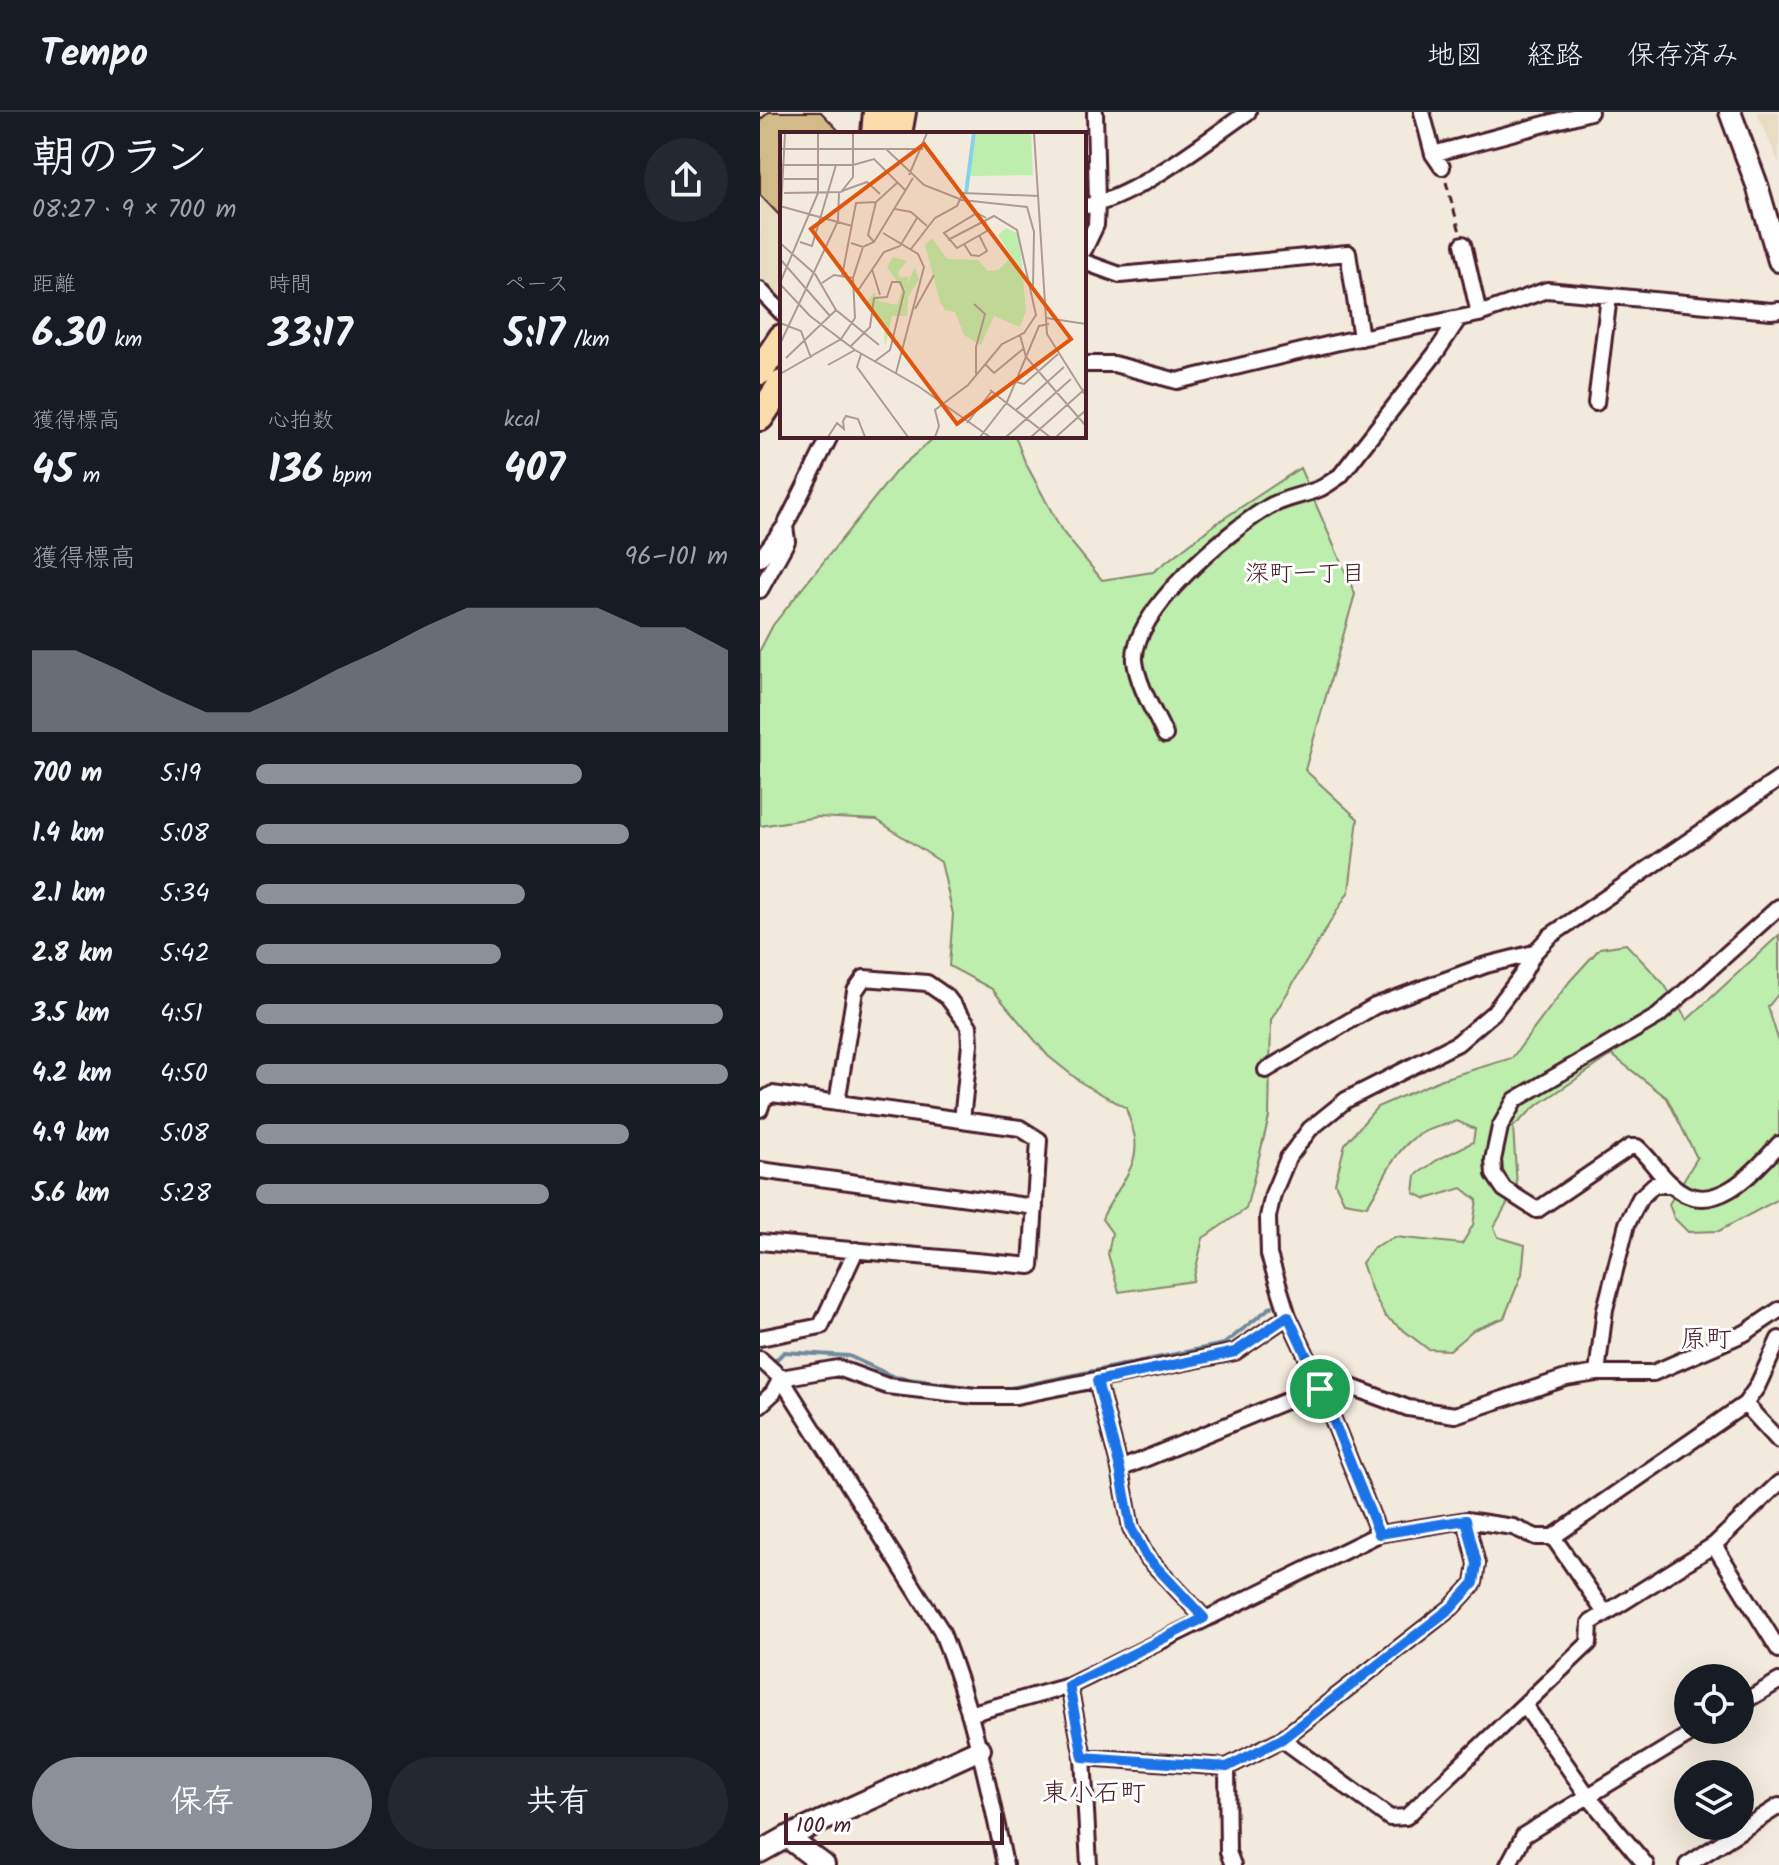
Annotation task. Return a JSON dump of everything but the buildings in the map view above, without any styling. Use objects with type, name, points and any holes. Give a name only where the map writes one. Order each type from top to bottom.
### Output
[{"type":"highway","points":[[875,132],[877,112]]},
{"type":"highway","points":[[898,132],[902,112]]},
{"type":"highway","points":[[760,371],[780,341]]},
{"type":"highway","points":[[760,417],[780,387]]},
{"type":"street","points":[[1086,246],[1096,225],[1091,205],[1095,112]]},
{"type":"street","points":[[1091,205],[1130,191],[1248,112]]},
{"type":"street","points":[[1422,112],[1433,154],[1442,167]]},
{"type":"street","points":[[1433,154],[1590,112]]},
{"type":"street","points":[[1730,112],[1757,185],[1779,261]]},
{"type":"street","points":[[1463,244],[1479,314]]},
{"type":"street","points":[[1086,263],[1120,275],[1348,253],[1361,338]]},
{"type":"street","points":[[760,290],[780,311]]},
{"type":"street","points":[[1086,364],[1114,364],[1177,381],[1479,314],[1547,290],[1779,310]]},
{"type":"street","points":[[1596,403],[1609,296]]},
{"type":"street","points":[[1165,735],[1135,662],[1136,645],[1145,625],[1173,586],[1237,529],[1269,506],[1320,488],[1340,476],[1435,354],[1459,318]]},
{"type":"street","points":[[760,559],[785,526],[829,438]]},
{"type":"street","points":[[760,590],[787,541],[785,526]]},
{"type":"street","points":[[1379,1534],[1288,1316],[1269,1255],[1268,1217],[1273,1194],[1288,1158],[1310,1129],[1346,1100],[1458,1043],[1494,1012],[1522,975],[1534,953],[1550,936],[1779,779]]},
{"type":"street","points":[[1779,907],[1658,1016],[1515,1100],[1500,1127],[1493,1160],[1494,1174],[1504,1189],[1537,1210],[1630,1147],[1637,1147],[1651,1159],[1671,1185],[1691,1198],[1708,1198],[1728,1193],[1761,1165],[1779,1144]]},
{"type":"street","points":[[1266,1070],[1375,1006],[1486,965],[1534,953]]},
{"type":"street","points":[[837,1103],[855,991],[864,978],[927,983],[947,997],[969,1026],[962,1120]]},
{"type":"street","points":[[760,1109],[763,1100],[772,1094],[1020,1128],[1039,1140],[1031,1266],[760,1242]]},
{"type":"street","points":[[760,1170],[1035,1207]]},
{"type":"street","points":[[1597,1373],[1605,1309],[1627,1224],[1640,1198],[1654,1185],[1671,1185]]},
{"type":"street","points":[[760,1338],[821,1326],[856,1250]]},
{"type":"street","points":[[1120,1469],[1335,1381],[1408,1408],[1455,1415],[1566,1378],[1597,1373],[1653,1373],[1745,1333],[1779,1310]]},
{"type":"street","points":[[781,1378],[838,1368],[887,1386],[1016,1396],[1235,1352],[1288,1316]]},
{"type":"street","points":[[969,1714],[1069,1686],[1379,1534],[1466,1520],[1513,1527],[1536,1537],[1553,1537],[1745,1404],[1757,1387],[1779,1339]]},
{"type":"street","points":[[760,1359],[781,1378],[941,1630],[980,1749],[1005,1865]]},
{"type":"street","points":[[760,1405],[773,1393],[781,1378]]},
{"type":"street","points":[[1097,1381],[1120,1469],[1131,1528],[1146,1556],[1204,1618]]},
{"type":"street","points":[[1745,1404],[1779,1441]]},
{"type":"street","points":[[1282,1739],[1390,1818],[1406,1817],[1589,1643],[1590,1623],[1714,1545],[1779,1483]]},
{"type":"street","points":[[1083,1757],[1227,1767],[1282,1739],[1452,1607],[1474,1583],[1477,1564],[1466,1520]]},
{"type":"street","points":[[1553,1537],[1605,1613]]},
{"type":"street","points":[[1714,1545],[1779,1650]]},
{"type":"street","points":[[1754,1696],[1779,1681]]},
{"type":"street","points":[[1069,1686],[1083,1757],[1089,1865]]},
{"type":"street","points":[[1525,1706],[1588,1796],[1646,1865]]},
{"type":"street","points":[[1508,1865],[1524,1835],[1674,1744]]},
{"type":"street","points":[[760,1852],[980,1749]]},
{"type":"street","points":[[1227,1767],[1228,1852],[1233,1865]]},
{"type":"street","points":[[1687,1865],[1779,1806]]},
{"type":"street","points":[[787,1837],[824,1865]]},
{"type":"path","points":[[1442,167],[1463,244]]},
{"type":"shaded area","points":[[762,112],[789,112],[783,132],[780,132],[780,301],[760,279]]},
{"type":"shaded area","points":[[1757,112],[1779,112],[1779,164]]},
{"type":"green space","points":[[934,438],[1016,438],[1025,462],[1062,531],[1102,580],[1153,572],[1214,525],[1300,468],[1355,594],[1305,770],[1358,819],[1349,891],[1271,1020],[1269,1117],[1246,1209],[1203,1238],[1193,1281],[1119,1292],[1108,1254],[1112,1233],[1102,1219],[1133,1160],[1135,1138],[1126,1108],[1082,1083],[1048,1056],[992,989],[949,966],[953,914],[941,862],[877,820],[817,817],[760,826],[760,650],[773,625],[897,470]]},
{"type":"green space","points":[[1779,935],[1779,993],[1768,1007],[1779,1042],[1779,1199],[1719,1231],[1688,1232],[1674,1218],[1669,1204],[1697,1158],[1667,1098],[1612,1055],[1535,1107],[1513,1127],[1517,1186],[1494,1227],[1498,1237],[1525,1245],[1522,1274],[1504,1318],[1473,1330],[1450,1350],[1428,1349],[1385,1316],[1362,1263],[1374,1247],[1395,1237],[1462,1244],[1473,1225],[1477,1200],[1462,1188],[1426,1199],[1414,1193],[1416,1175],[1437,1160],[1473,1142],[1475,1129],[1457,1121],[1420,1134],[1396,1157],[1367,1206],[1344,1202],[1335,1183],[1345,1144],[1377,1107],[1442,1079],[1512,1058],[1570,981],[1600,948],[1626,944],[1664,984],[1687,1020]]},
{"type":"waterway","points":[[1001,1390],[1224,1344],[1272,1306]]},
{"type":"waterway","points":[[772,1364],[784,1352],[849,1356],[894,1377],[984,1389]]},
{"type":"district","name":"深町一丁目","points":[[1305,574]]},
{"type":"district","name":"原町","points":[[1706,1340]]},
{"type":"district","name":"東小石町","points":[[1094,1794]]},
{"type":"route","points":[[1288,1316],[1320,1389],[1379,1534],[1466,1520],[1477,1564],[1474,1583],[1452,1607],[1282,1739],[1227,1767],[1083,1757],[1069,1686],[1204,1618],[1146,1556],[1131,1528],[1120,1469],[1097,1381],[1235,1352],[1288,1316]]}]
